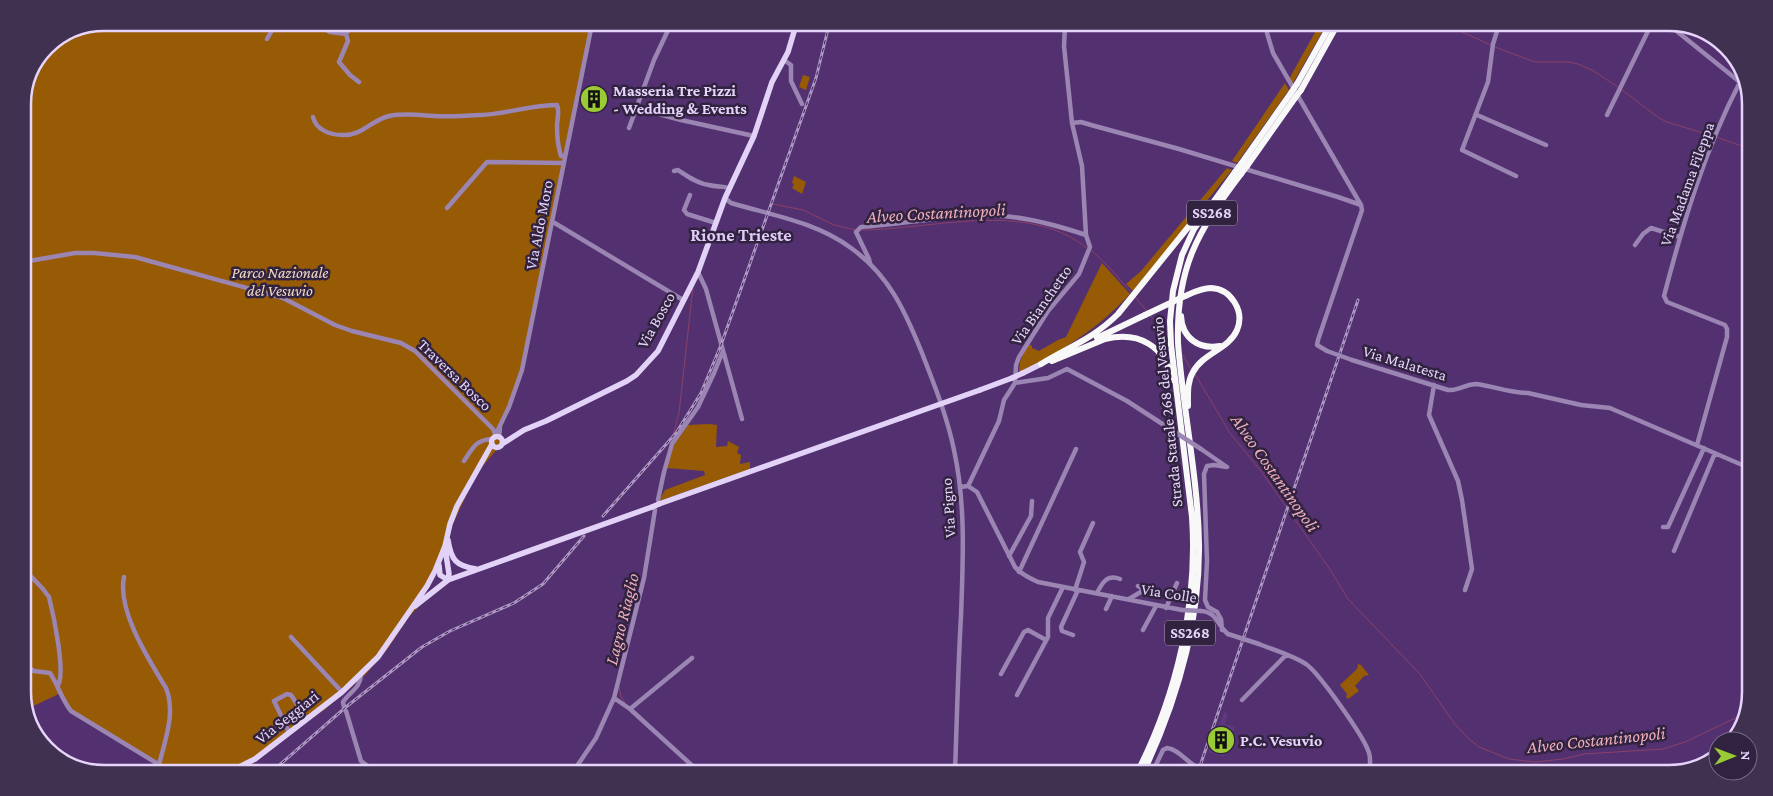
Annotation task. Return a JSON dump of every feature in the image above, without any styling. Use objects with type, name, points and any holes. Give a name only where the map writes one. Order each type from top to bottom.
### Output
[{"type":"highway","name":"Strada Statale 268 del Vesuvio","points":[[1299,87],[1327,31]]},
{"type":"highway","name":"Strada Statale 268 del Vesuvio","points":[[1141,765],[1158,727],[1169,692],[1180,654],[1190,599],[1193,532],[1175,344],[1180,292],[1189,256],[1206,222],[1238,173],[1293,96],[1334,31]]},
{"type":"highway","name":"Strada Statale 268 del Vesuvio","points":[[1147,765],[1163,729],[1175,694],[1196,599],[1199,544],[1196,500],[1179,358],[1170,332],[1173,291],[1182,255],[1194,229],[1218,194],[1238,173]]},
{"type":"highway","points":[[1041,364],[1100,331],[1118,314],[1201,211],[1218,194]]},
{"type":"highway","points":[[1189,256],[1181,304],[1182,326],[1188,337],[1199,345],[1212,347],[1224,345]]},
{"type":"highway","points":[[1041,364],[1199,290],[1212,288],[1219,290],[1231,297],[1238,309],[1239,323],[1233,337],[1201,361],[1191,375],[1188,393],[1190,447]]},
{"type":"highway","points":[[1041,364],[1114,337],[1130,337],[1146,342],[1162,356],[1171,377],[1177,423],[1185,458]]},
{"type":"main road","name":"Via Bosco","points":[[350,684],[378,657],[427,586],[440,562],[457,506],[498,437],[627,381],[636,375],[658,351],[698,272],[729,188],[754,136],[772,82],[784,60],[795,31]]},
{"type":"main road","points":[[440,562],[440,575],[448,580],[807,451],[980,390],[1014,380],[1041,364]]},
{"type":"main road","points":[[447,534],[452,557],[457,563],[462,566],[478,569]]},
{"type":"main road","name":"Via Bosco","points":[[410,611],[448,580],[449,574],[445,546]]},
{"type":"main road","name":"Via Seggiari","points":[[243,765],[255,759],[350,684]]},
{"type":"street","points":[[267,39],[272,31]]},
{"type":"street","points":[[328,31],[346,34]]},
{"type":"street","name":"Via Aldo Moro","points":[[498,437],[522,370],[591,31]]},
{"type":"street","points":[[629,128],[654,60],[668,31]]},
{"type":"street","name":"Via Bianchetto","points":[[968,486],[1000,421],[1004,400],[1014,380],[1019,357],[1048,311],[1079,274],[1089,253],[1090,247],[1086,235],[1082,166],[1072,123],[1064,46],[1065,31]]},
{"type":"street","points":[[1266,31],[1273,53],[1361,205]]},
{"type":"street","points":[[1497,31],[1493,44],[1488,82],[1477,115],[1464,144],[1463,152],[1516,176]]},
{"type":"street","points":[[1607,115],[1648,31]]},
{"type":"street","points":[[1678,32],[1738,80]]},
{"type":"street","points":[[346,34],[348,41],[339,62],[359,82]]},
{"type":"street","points":[[784,60],[791,65],[791,81],[802,104]]},
{"type":"street","name":"Via Madama Fileppa","points":[[1697,445],[1727,337],[1727,329],[1725,326],[1667,302],[1664,296],[1680,237],[1707,157],[1739,85]]},
{"type":"street","points":[[312,117],[315,123],[324,131],[345,135],[355,133],[389,116],[413,114],[445,116],[483,115],[536,106],[557,105],[560,152],[561,156],[565,156]]},
{"type":"street","points":[[636,108],[754,136]]},
{"type":"street","points":[[1477,115],[1546,145]]},
{"type":"street","points":[[1072,123],[1081,122],[1179,149],[1361,205]]},
{"type":"street","points":[[447,208],[487,162],[564,163]]},
{"type":"street","points":[[674,171],[678,170],[694,180],[708,185],[729,188]]},
{"type":"street","points":[[690,195],[684,210],[687,214],[716,224]]},
{"type":"street","name":"Via Pigno","points":[[725,198],[731,203],[810,226],[832,235],[852,248],[870,263],[896,296],[913,332],[937,392],[948,426],[960,487],[963,514],[964,554],[955,765]]},
{"type":"street","name":"Via Malatesta","points":[[1361,205],[1362,210],[1317,345],[1327,351],[1352,360],[1452,390],[1475,384],[1581,405],[1610,408],[1697,445]]},
{"type":"street","name":"Via Pigno","points":[[870,263],[855,229],[988,215],[1038,221],[1086,235]]},
{"type":"street","points":[[553,222],[683,300]]},
{"type":"street","points":[[1635,245],[1643,234],[1651,228],[1680,237]]},
{"type":"street","name":"Traversa Bosco","points":[[31,261],[75,253],[135,257],[283,298],[335,325],[400,343],[415,351],[498,437]]},
{"type":"street","points":[[698,272],[706,289],[742,419]]},
{"type":"street","points":[[578,765],[596,738],[614,698],[644,578],[656,505],[672,444],[698,407],[723,351]]},
{"type":"street","points":[[1014,380],[1048,378],[1068,368],[1127,401],[1227,467],[1210,465],[1204,474],[1207,561],[1205,600],[1208,607],[1216,612],[1221,620],[1222,630]]},
{"type":"street","points":[[1434,385],[1429,415],[1453,468],[1462,500],[1472,569],[1465,590]]},
{"type":"street","points":[[464,461],[481,440],[498,437]]},
{"type":"street","points":[[1697,445],[1742,465]]},
{"type":"street","points":[[1663,527],[1668,527],[1704,448]]},
{"type":"street","points":[[1019,572],[1076,449]]},
{"type":"street","points":[[1674,551],[1715,452]]},
{"type":"street","points":[[960,487],[968,486],[977,492],[1019,572]]},
{"type":"street","points":[[1009,556],[1031,516],[1032,501]]},
{"type":"street","points":[[1073,635],[1062,630],[1061,626],[1077,590],[1084,562],[1080,552],[1093,522]]},
{"type":"street","name":"Via Colle","points":[[1019,572],[1038,582],[1166,608],[1211,612],[1222,630],[1228,634],[1259,644],[1308,666],[1338,704],[1368,749],[1369,765]]},
{"type":"street","points":[[31,576],[48,597],[60,659],[61,679],[58,685]]},
{"type":"street","points":[[124,577],[123,584],[128,615],[136,635],[170,698],[171,713],[161,765]]},
{"type":"street","points":[[1097,593],[1101,584],[1106,579],[1120,578]]},
{"type":"street","points":[[1166,608],[1177,583]]},
{"type":"street","points":[[1129,599],[1144,590],[1138,586]]},
{"type":"street","points":[[1017,695],[1049,634],[1048,618],[1063,587]]},
{"type":"street","points":[[1106,608],[1112,596]]},
{"type":"street","points":[[1143,630],[1156,606]]},
{"type":"street","points":[[1001,674],[1024,632],[1028,630],[1046,640]]},
{"type":"street","points":[[292,637],[342,692]]},
{"type":"street","points":[[1242,700],[1286,655]]},
{"type":"street","points":[[630,709],[692,658]]},
{"type":"street","points":[[31,669],[50,673],[71,712],[159,765]]},
{"type":"street","points":[[360,675],[359,684],[356,689],[343,702],[361,761],[364,765]]},
{"type":"street","points":[[350,684],[352,692]]},
{"type":"street","points":[[289,732],[274,701],[287,694],[291,695],[306,718]]},
{"type":"street","points":[[614,698],[630,709],[692,765]]},
{"type":"street","points":[[1156,765],[1163,750],[1167,748],[1174,749],[1186,761],[1193,765]]},
{"type":"shaded area","name":"P.C. Vesuvio","points":[[1224,712],[1228,714],[1225,724],[1235,727],[1224,757],[1209,752]]},
{"type":"green space","name":"Parco Nazionale del Vesuvio","points":[[105,31],[593,31],[522,375],[500,432],[500,446],[479,470],[451,528],[418,607],[408,618],[388,648],[365,675],[324,710],[306,721],[250,765],[159,765],[73,713],[61,693],[33,706],[31,696],[31,100],[39,72],[46,60],[56,49],[68,41],[81,35]]},
{"type":"green space","points":[[1316,31],[1323,31],[1292,85],[1289,79]]},
{"type":"green space","points":[[803,75],[810,77],[806,90],[799,87]]},
{"type":"green space","points":[[1285,83],[1289,90],[1237,163],[1232,161]]},
{"type":"green space","points":[[1227,168],[1232,170],[1133,291],[1126,284],[1141,271]]},
{"type":"green space","points":[[794,176],[806,182],[802,194],[792,188]]},
{"type":"green space","points":[[1102,263],[1130,294],[1106,317],[1079,338],[1019,372],[1023,354],[1029,344],[1032,348],[1039,351],[1066,337]]},
{"type":"green space","points":[[688,425],[717,425],[716,447],[727,446],[728,441],[739,447],[737,453],[741,455],[740,464],[750,462],[750,469],[659,501],[665,490],[705,475],[704,471],[666,468],[674,445]]},
{"type":"green space","points":[[1358,664],[1369,675],[1364,676],[1355,686],[1359,691],[1348,699],[1346,697],[1347,694],[1340,685],[1357,669]]},
{"type":"waterway","points":[[1460,31],[1491,45]]},
{"type":"waterway","points":[[1495,47],[1535,62],[1569,62],[1578,64],[1592,70],[1618,87]]},
{"type":"waterway","points":[[1622,90],[1659,118],[1713,136]]},
{"type":"waterway","points":[[1716,137],[1742,146]]},
{"type":"waterway","name":"Alveo Costantinopoli","points":[[773,204],[803,210],[834,225],[856,230]]},
{"type":"waterway","name":"Alveo Costantinopoli","points":[[860,230],[978,221],[1007,221],[1036,225],[1063,233],[1087,248]]},
{"type":"waterway","name":"Alveo Costantinopoli","points":[[1091,250],[1131,292]]},
{"type":"waterway","name":"Lagno Riaglio","points":[[673,435],[679,413],[693,287]]},
{"type":"waterway","name":"Alveo Costantinopoli","points":[[1135,297],[1147,311]]},
{"type":"waterway","name":"Alveo Costantinopoli","points":[[1150,315],[1168,337]]},
{"type":"waterway","name":"Alveo Costantinopoli","points":[[1183,355],[1191,369]]},
{"type":"waterway","name":"Alveo Costantinopoli","points":[[1195,374],[1230,433],[1261,471],[1329,568],[1348,599],[1420,674],[1454,723],[1479,747],[1509,759],[1535,762],[1563,759],[1584,754],[1663,749],[1685,742],[1736,718]]},
{"type":"waterway","name":"Lagno Riaglio","points":[[619,686],[621,697],[625,703]]},
{"type":"railway","points":[[603,516],[676,433],[701,393],[721,345],[816,78],[828,31]]},
{"type":"railway","points":[[1200,765],[1358,300]]},
{"type":"railway","points":[[279,765],[346,707],[422,647],[450,631],[514,603],[543,584],[584,536]]},
{"type":"place","name":"Masseria Tre Pizzi - Wedding & Events","points":[[594,99]]},
{"type":"place","name":"P.C. Vesuvio","points":[[1221,740]]},
{"type":"district","name":"Rione Trieste","points":[[741,235]]}]
